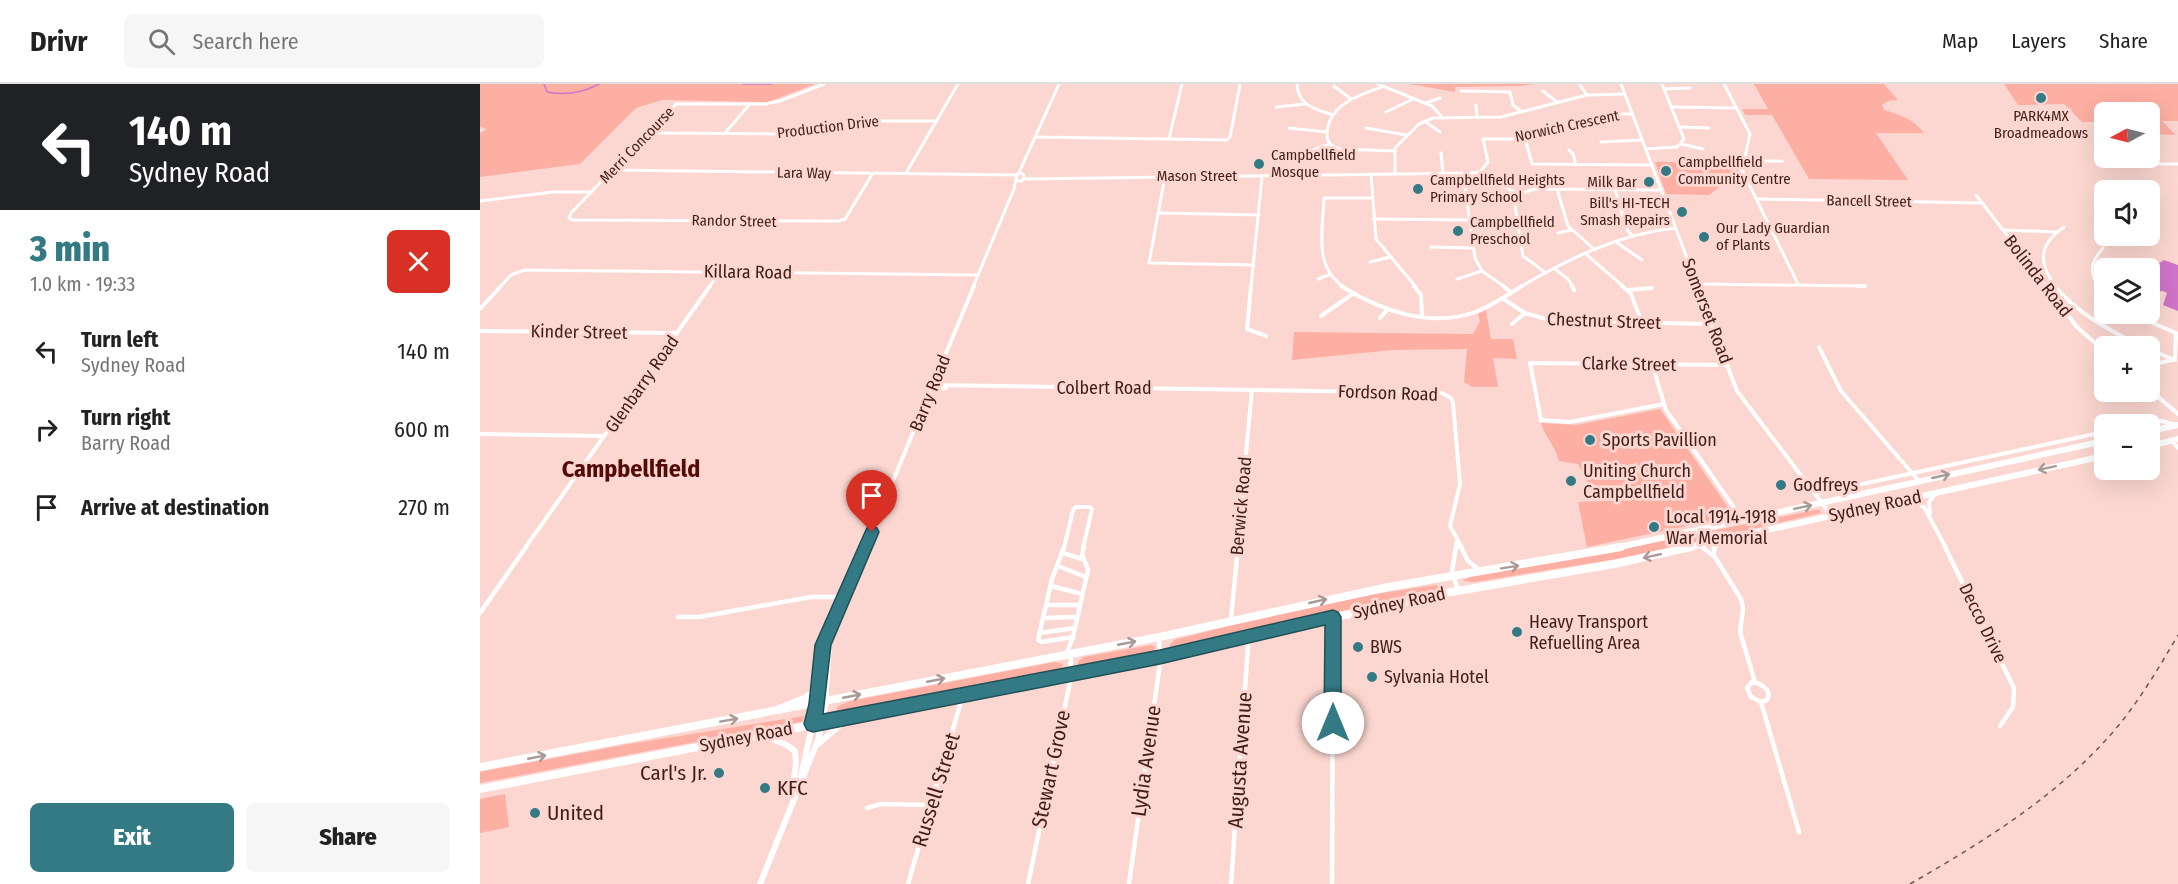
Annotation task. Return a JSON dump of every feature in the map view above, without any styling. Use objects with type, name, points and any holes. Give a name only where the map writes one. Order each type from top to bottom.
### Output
[{"type":"highway","points":[[2160,427],[2178,420]]},
{"type":"highway","points":[[2160,444],[2175,440]]},
{"type":"highway","name":"Sydney Road","points":[[480,767],[1159,637],[1328,599],[1587,554],[2094,443]]},
{"type":"highway","name":"Sydney Road","points":[[480,789],[1160,657],[1333,617],[1458,591],[1583,570],[2094,458]]},
{"type":"highway","points":[[766,714],[804,699],[819,689]]},
{"type":"main road","name":"Barry Road","points":[[760,884],[815,748],[823,722],[821,703]]},
{"type":"main road","name":"Barry Road","points":[[800,782],[813,724],[821,703]]},
{"type":"main road","points":[[815,748],[830,732],[853,716]]},
{"type":"main road","points":[[758,735],[785,744],[795,752],[796,763],[791,804]]},
{"type":"street","name":"Merri Concourse","points":[[569,218],[676,104],[749,105],[778,102],[824,84]]},
{"type":"street","points":[[906,173],[958,84]]},
{"type":"street","name":"Barry Road","points":[[821,703],[830,642],[838,615],[1014,189],[1016,177],[1025,163],[1059,84]]},
{"type":"street","points":[[1169,139],[1182,84]]},
{"type":"street","points":[[1036,137],[1227,140],[1230,137],[1240,84]]},
{"type":"street","points":[[1297,84],[1296,96],[1305,104],[1333,115]]},
{"type":"street","points":[[1378,84],[1426,103],[1442,117]]},
{"type":"street","name":"Somerset Road","points":[[1621,84],[1740,396],[1832,516]]},
{"type":"street","points":[[1662,84],[1680,127],[1684,139],[1682,144]]},
{"type":"street","points":[[1724,84],[1750,136],[1742,170],[1798,284]]},
{"type":"street","points":[[1580,85],[1587,95]]},
{"type":"street","points":[[1334,86],[1351,99]]},
{"type":"street","points":[[1330,144],[1327,132],[1328,122],[1343,104],[1382,87]]},
{"type":"street","points":[[1664,89],[1690,88]]},
{"type":"street","points":[[1461,91],[1510,92],[1513,105],[1522,112]]},
{"type":"street","points":[[1542,92],[1558,102]]},
{"type":"street","points":[[1395,173],[1394,151],[1407,136],[1426,121],[1442,117],[1501,117],[1587,95],[1625,94]]},
{"type":"street","points":[[1426,103],[1440,98]]},
{"type":"street","points":[[1386,112],[1413,99]]},
{"type":"street","points":[[1276,107],[1305,104]]},
{"type":"street","points":[[1343,104],[1351,106]]},
{"type":"street","points":[[724,134],[749,105]]},
{"type":"street","points":[[1476,105],[1477,117]]},
{"type":"street","points":[[1671,107],[1737,108]]},
{"type":"street","name":"Norwich Crescent","points":[[1463,173],[1480,172],[1486,167],[1488,162],[1483,139],[1526,138],[1612,114],[1632,114]]},
{"type":"street","name":"Production Drive","points":[[647,133],[794,135],[865,120],[937,121]]},
{"type":"street","points":[[1426,121],[1440,132]]},
{"type":"street","points":[[1680,127],[1709,128]]},
{"type":"street","points":[[1366,128],[1387,130],[1407,136]]},
{"type":"street","points":[[1289,129],[1327,132]]},
{"type":"street","points":[[1526,138],[1532,164],[1652,165]]},
{"type":"street","points":[[1600,142],[1642,140]]},
{"type":"street","points":[[1290,152],[1311,151],[1330,144],[1340,148],[1394,151]]},
{"type":"street","points":[[1646,149],[1670,149],[1682,144],[1702,149]]},
{"type":"street","points":[[1569,150],[1573,154],[1576,165]]},
{"type":"street","points":[[1441,153],[1443,173]]},
{"type":"street","points":[[1743,160],[1782,160]]},
{"type":"street","name":"Barry Road","points":[[1014,189],[1023,177],[1025,163]]},
{"type":"street","points":[[2160,164],[2178,164]]},
{"type":"street","name":"Lara Way","points":[[612,171],[906,173],[1016,177]]},
{"type":"street","name":"Randor Street","points":[[569,218],[573,220],[838,221],[845,219],[873,173]]},
{"type":"street","points":[[1463,173],[1475,258],[1482,271],[1511,292]]},
{"type":"street","name":"Mason Street","points":[[1016,177],[1262,177],[1463,173]]},
{"type":"street","points":[[1371,174],[1376,239],[1417,289],[1422,303],[1422,316]]},
{"type":"street","points":[[1167,176],[1149,263],[1254,265]]},
{"type":"street","points":[[1262,177],[1247,329],[1266,336]]},
{"type":"street","points":[[1503,186],[1519,194]]},
{"type":"street","points":[[1546,273],[1523,256],[1514,200],[1519,194],[1535,189],[1662,190]]},
{"type":"street","points":[[1557,189],[1566,222],[1571,230],[1595,250]]},
{"type":"street","points":[[1615,190],[1628,231],[1634,236]]},
{"type":"street","points":[[480,201],[552,192],[591,192]]},
{"type":"street","name":"Bolinda Road","points":[[1977,195],[2078,327],[2094,342]]},
{"type":"street","points":[[1372,198],[1324,198],[1324,266],[1329,275],[1387,310],[1422,316],[1464,315],[1479,310],[1554,268],[1595,250],[1658,229],[1675,228]]},
{"type":"street","name":"Bancell Street","points":[[1757,200],[1982,203]]},
{"type":"street","points":[[1159,213],[1259,214]]},
{"type":"street","points":[[1608,215],[1623,216]]},
{"type":"street","points":[[1373,219],[1469,220]]},
{"type":"street","points":[[2064,227],[2045,245],[2043,252],[2043,263],[2052,283],[2082,312],[2121,336]]},
{"type":"street","points":[[1558,233],[1571,230]]},
{"type":"street","points":[[2003,230],[2057,232]]},
{"type":"street","points":[[1616,242],[1642,260]]},
{"type":"street","points":[[1431,247],[1473,248]]},
{"type":"street","points":[[2094,277],[2090,266],[2092,258],[2103,248]]},
{"type":"street","points":[[1586,254],[1627,290],[1634,299],[1642,323]]},
{"type":"street","points":[[1370,262],[1390,256]]},
{"type":"street","points":[[1554,268],[1568,279],[1574,290]]},
{"type":"street","points":[[480,309],[511,274],[518,271]]},
{"type":"street","name":"Killara Road","points":[[518,271],[978,276]]},
{"type":"street","points":[[1457,279],[1482,271]]},
{"type":"street","name":"Glenbarry Road","points":[[480,613],[720,272]]},
{"type":"street","points":[[1318,279],[1329,275]]},
{"type":"street","points":[[1697,284],[1865,286]]},
{"type":"street","points":[[1627,290],[1652,288]]},
{"type":"street","points":[[1321,316],[1354,292]]},
{"type":"street","name":"Chestnut Street","points":[[1502,297],[1525,313],[1553,321],[1712,324]]},
{"type":"street","points":[[1380,318],[1387,310]]},
{"type":"street","points":[[1512,324],[1525,313]]},
{"type":"street","points":[[2155,324],[2176,333],[2175,360]]},
{"type":"street","name":"Kinder Street","points":[[480,331],[677,333]]},
{"type":"street","points":[[1819,346],[1840,391],[1919,481]]},
{"type":"street","points":[[2160,354],[2175,360]]},
{"type":"street","points":[[2160,363],[2175,360]]},
{"type":"street","name":"Clarke Street","points":[[1664,404],[1570,422],[1541,420],[1530,363],[1728,365]]},
{"type":"street","points":[[1652,364],[1664,404],[1742,520]]},
{"type":"street","name":"Colbert Road","points":[[932,387],[1252,390]]},
{"type":"street","name":"Fordson Road","points":[[1252,390],[1440,392],[1449,396],[1453,403],[1460,480],[1450,522],[1468,561],[1481,572]]},
{"type":"street","name":"Berwick Road","points":[[1230,621],[1252,390]]},
{"type":"street","points":[[2160,399],[2173,411],[2178,420],[2160,421]]},
{"type":"street","points":[[480,434],[605,436]]},
{"type":"street","name":"Sydney Road","points":[[1816,494],[2094,434]]},
{"type":"street","points":[[2175,440],[2178,448]]},
{"type":"street","points":[[2044,445],[2051,452]]},
{"type":"street","name":"Sydney Road","points":[[1834,500],[1835,494],[1840,490]]},
{"type":"street","points":[[1932,520],[1928,505],[1936,493]]},
{"type":"street","name":"Decco Drive","points":[[1911,498],[1924,507],[1932,520],[2014,688],[2013,707],[2000,726]]},
{"type":"street","points":[[1068,655],[1073,637],[1083,594],[1088,568],[1083,559],[1092,509],[1090,507],[1078,507],[1073,510],[1063,553],[1051,586],[1039,633],[1040,642],[1073,637]]},
{"type":"street","name":"Fordson Road","points":[[1456,539],[1457,551],[1452,563],[1458,591]]},
{"type":"street","points":[[1726,539],[1713,548],[1715,557],[1741,599],[1743,609],[1740,632],[1755,682]]},
{"type":"street","points":[[1700,545],[1715,557]]},
{"type":"street","points":[[1063,553],[1083,559]]},
{"type":"street","points":[[1059,566],[1086,577]]},
{"type":"street","points":[[1051,586],[1083,594]]},
{"type":"street","points":[[678,617],[699,617],[811,597],[845,597]]},
{"type":"street","points":[[1047,605],[1080,605]]},
{"type":"street","name":"Barry Road","points":[[821,703],[819,689],[823,645],[838,615]]},
{"type":"street","points":[[1042,618],[1077,617]]},
{"type":"street","points":[[1332,884],[1333,617]]},
{"type":"street","points":[[1039,633],[1075,628]]},
{"type":"street","name":"Lydia Avenue","points":[[1129,884],[1160,657],[1159,637]]},
{"type":"street","name":"Augusta Avenue","points":[[1231,884],[1248,646],[1246,637]]},
{"type":"street","name":"Stewart Grove","points":[[1028,884],[1071,675],[1068,655]]},
{"type":"street","points":[[1755,682],[1763,685],[1768,691],[1769,697],[1761,702],[1754,700],[1747,691],[1748,686],[1755,682]]},
{"type":"street","name":"Russell Street","points":[[908,884],[962,695]]},
{"type":"street","points":[[1761,702],[1799,832]]},
{"type":"street","points":[[867,808],[881,804],[932,805]]},
{"type":"shaded area","points":[[480,84],[815,84],[768,102],[662,100],[636,108],[580,164],[480,177],[480,133],[487,129],[480,127]]},
{"type":"shaded area","points":[[1409,84],[1534,84],[1455,87],[1455,92]]},
{"type":"shaded area","points":[[1754,84],[1884,84],[1898,100],[1888,101],[1882,105],[1884,110],[1911,121],[1924,133],[1876,133],[1908,180],[1809,179],[1772,115],[1745,115],[1742,109],[1768,109]]},
{"type":"shaded area","points":[[2004,84],[2178,84],[2178,121],[2162,121],[2176,135],[2160,134],[2160,102],[2094,102],[2094,122],[2082,122],[2064,104],[2018,105]]},
{"type":"shaded area","points":[[1655,162],[1717,162],[1736,165],[1741,179],[1729,179],[1709,195],[1666,194]]},
{"type":"shaded area","points":[[2164,260],[2178,265],[2178,311],[2163,305],[2167,293],[2160,291],[2160,263]]},
{"type":"shaded area","points":[[1486,310],[1491,339],[1513,339],[1517,359],[1493,358],[1498,387],[1472,387],[1464,382],[1467,349],[1393,350],[1292,360],[1294,332],[1473,334],[1480,321],[1478,314]]},
{"type":"shaded area","points":[[1660,409],[1734,516],[1587,547],[1578,502],[1601,501],[1578,464],[1559,461],[1541,423],[1576,425]]},
{"type":"shaded area","points":[[1820,510],[1821,513],[1635,556],[1475,582],[1462,581],[1470,577],[1600,554]]},
{"type":"shaded area","points":[[1435,585],[1443,587],[1437,591],[1174,647],[1169,646],[1174,640],[1262,617],[1363,596]]},
{"type":"shaded area","points":[[1151,645],[1155,647],[1154,652],[1147,655],[1077,666],[1083,657]]},
{"type":"shaded area","points":[[1055,662],[1063,664],[1061,672],[930,693],[836,712],[838,706],[851,701]]},
{"type":"shaded area","points":[[804,716],[803,721],[795,723],[480,783],[480,772],[629,744]]},
{"type":"shaded area","points":[[505,794],[509,827],[480,833],[480,799]]},
{"type":"waterway","points":[[544,84],[547,92],[561,94],[580,92],[599,84]]},
{"type":"waterway","points":[[743,84],[771,84]]},
{"type":"railway","points":[[1910,884],[1997,831],[2077,769],[2123,720],[2178,635]]},
{"type":"place","name":"PARK4MX Broadmeadows","points":[[2041,98]]},
{"type":"place","name":"Campbellfield Mosque","points":[[1259,164]]},
{"type":"place","name":"Campbellfield Community Centre","points":[[1666,171]]},
{"type":"place","name":"Milk Bar","points":[[1649,182]]},
{"type":"place","name":"Campbellfield Heights Primary School","points":[[1418,189]]},
{"type":"place","name":"Bill's HI-TECH Smash Repairs","points":[[1682,212]]},
{"type":"place","name":"Campbellfield Preschool","points":[[1458,231]]},
{"type":"place","name":"Our Lady Guardian of Plants","points":[[1704,237]]},
{"type":"place","name":"Sports Pavillion","points":[[1590,440]]},
{"type":"place","name":"Uniting Church Campbellfield","points":[[1571,481]]},
{"type":"place","name":"Godfreys","points":[[1781,485]]},
{"type":"place","name":"Local 1914-1918 War Memorial","points":[[1654,527]]},
{"type":"place","name":"Heavy Transport Refuelling Area","points":[[1517,632]]},
{"type":"place","name":"BWS","points":[[1358,647]]},
{"type":"place","name":"Sylvania Hotel","points":[[1372,677]]},
{"type":"place","name":"Carl's Jr.","points":[[719,773]]},
{"type":"place","name":"KFC","points":[[765,788]]},
{"type":"place","name":"United","points":[[535,813]]},
{"type":"district","name":"Campbellfield","points":[[631,469]]},
{"type":"route","points":[[872,532],[838,615],[823,645],[813,724],[1160,657],[1333,617],[1333,723]]}]
